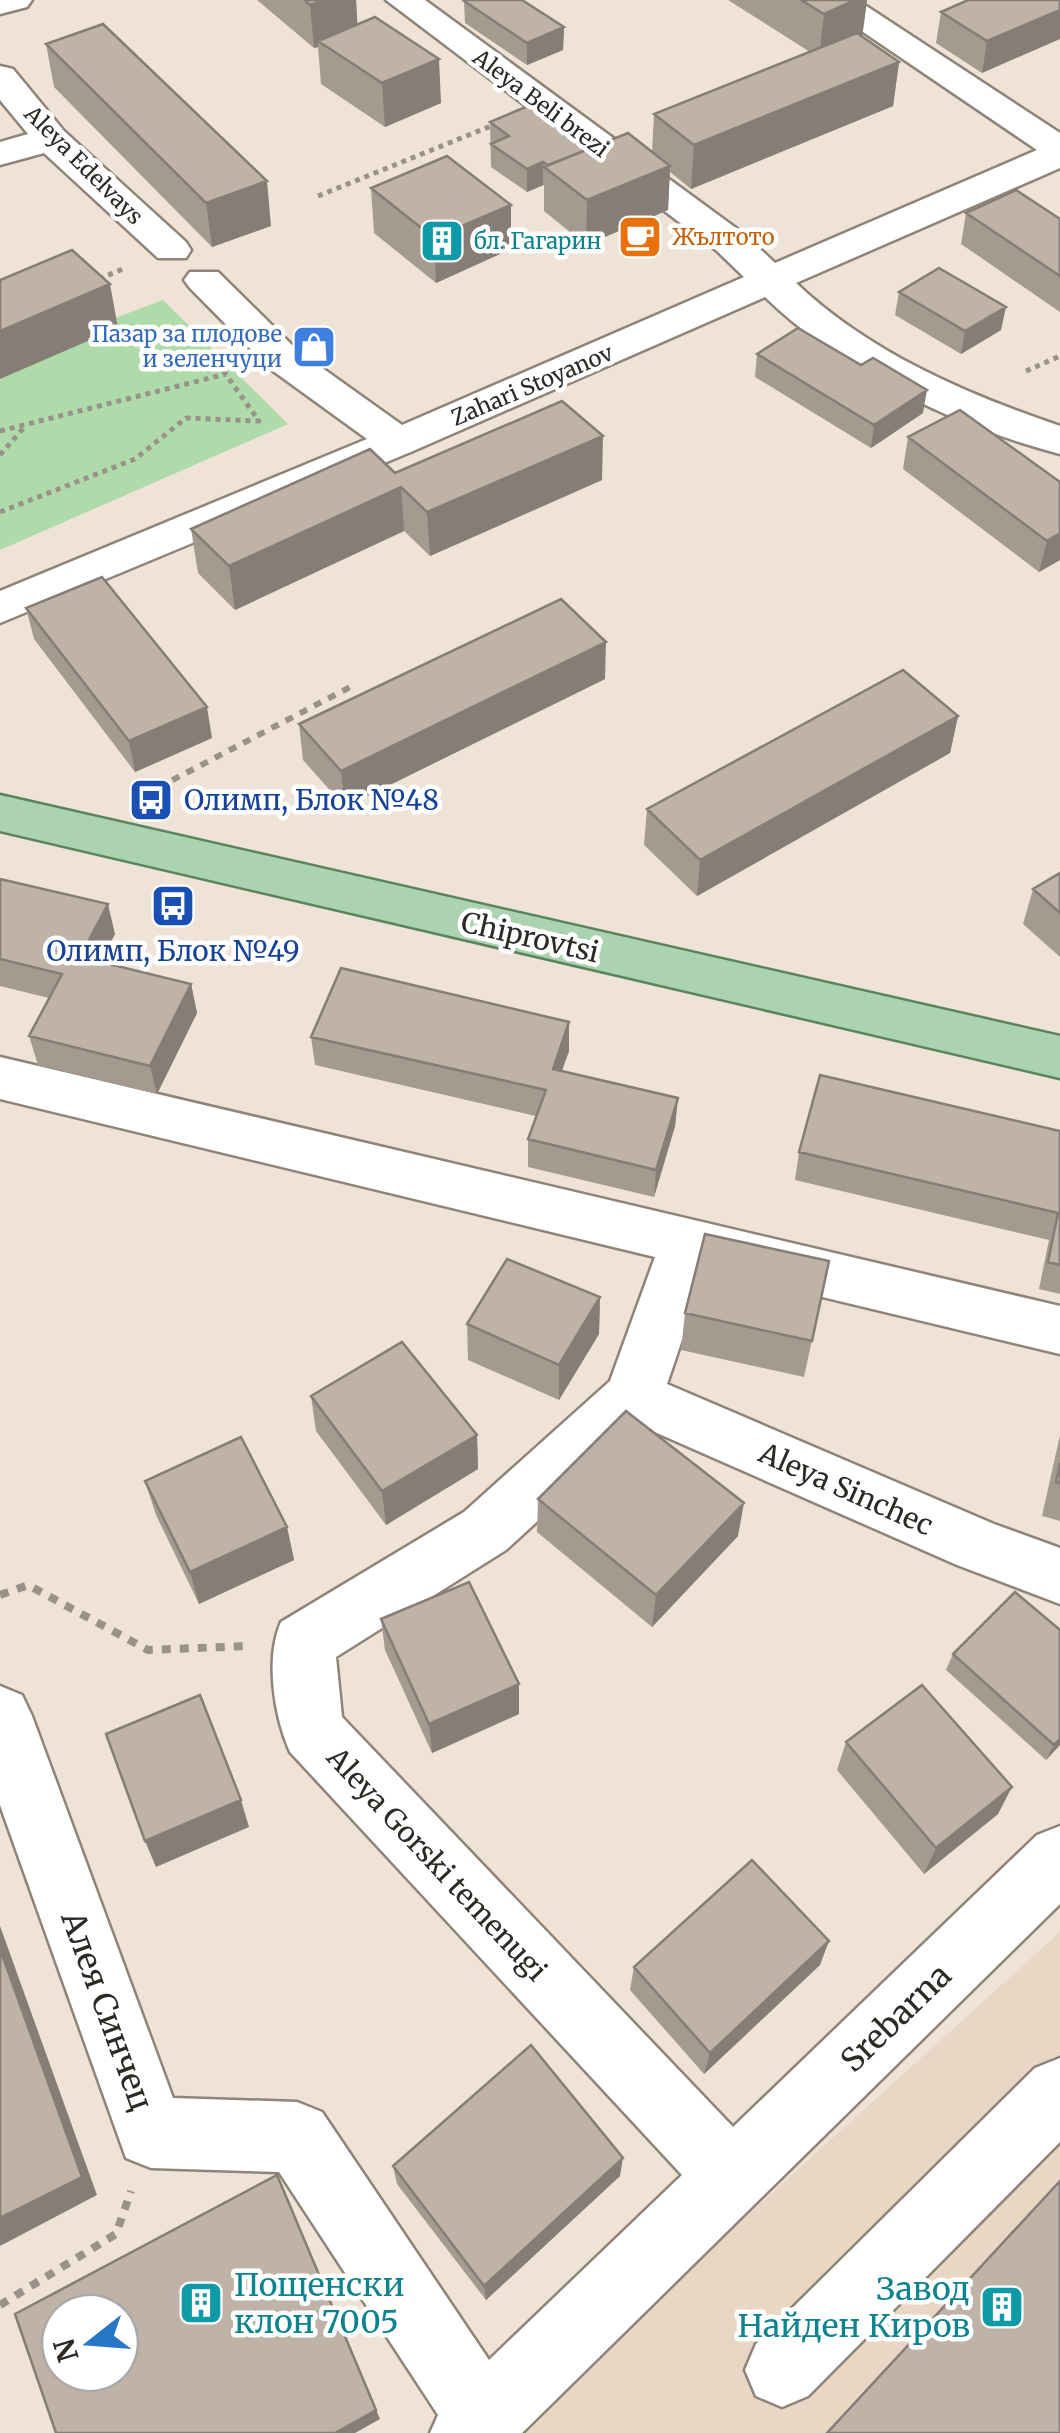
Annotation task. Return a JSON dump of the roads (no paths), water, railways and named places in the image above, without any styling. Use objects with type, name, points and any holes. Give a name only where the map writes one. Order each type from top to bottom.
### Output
[{"type":"main road","name":"Chiprovtsi","points":[[0,813],[72,833],[1060,1057]]},
{"type":"street","points":[[0,4],[15,0]]},
{"type":"street","points":[[412,7],[457,0]]},
{"type":"street","points":[[832,0],[1060,152]]},
{"type":"street","name":"Aleya Beli brezi","points":[[412,7],[730,242],[819,326],[957,405],[1060,440]]},
{"type":"street","points":[[892,39],[928,24]]},
{"type":"street","name":"Aleya Edelvays","points":[[0,77],[51,139],[172,250]]},
{"type":"street","points":[[0,154],[51,139]]},
{"type":"street","name":"Zahari Stoyanov","points":[[0,608],[774,281],[1060,152]]},
{"type":"street","points":[[204,280],[282,358],[398,442]]},
{"type":"street","points":[[0,1078],[1060,1330]]},
{"type":"street","points":[[634,1396],[688,1239]]},
{"type":"street","name":"Aleya Sinchec","points":[[634,1396],[978,1546],[1060,1576]]},
{"type":"street","name":"Aleya Gorski temenugi","points":[[634,1396],[485,1531],[303,1643],[312,1730],[733,2178]]},
{"type":"street","name":"Алея Синчец","points":[[0,1716],[152,2133],[296,2137],[476,2426]]},
{"type":"street","name":"Srebarna","points":[[476,2426],[1060,1858]]},
{"type":"street","points":[[782,2370],[1060,2093]]},
{"type":"place","name":"Жълтото","points":[[640,237]]},
{"type":"place","name":"бл. Гагарин","points":[[442,241]]},
{"type":"place","name":"Пазар за плодове и зеленчуци","points":[[314,347]]},
{"type":"place","name":"Олимп, Блок №48","points":[[151,800]]},
{"type":"place","name":"Олимп, Блок №49","points":[[173,906]]},
{"type":"place","name":"Пощенски клон 7005","points":[[201,2303]]},
{"type":"place","name":"Завод Найден Киров","points":[[1002,2307]]}]
